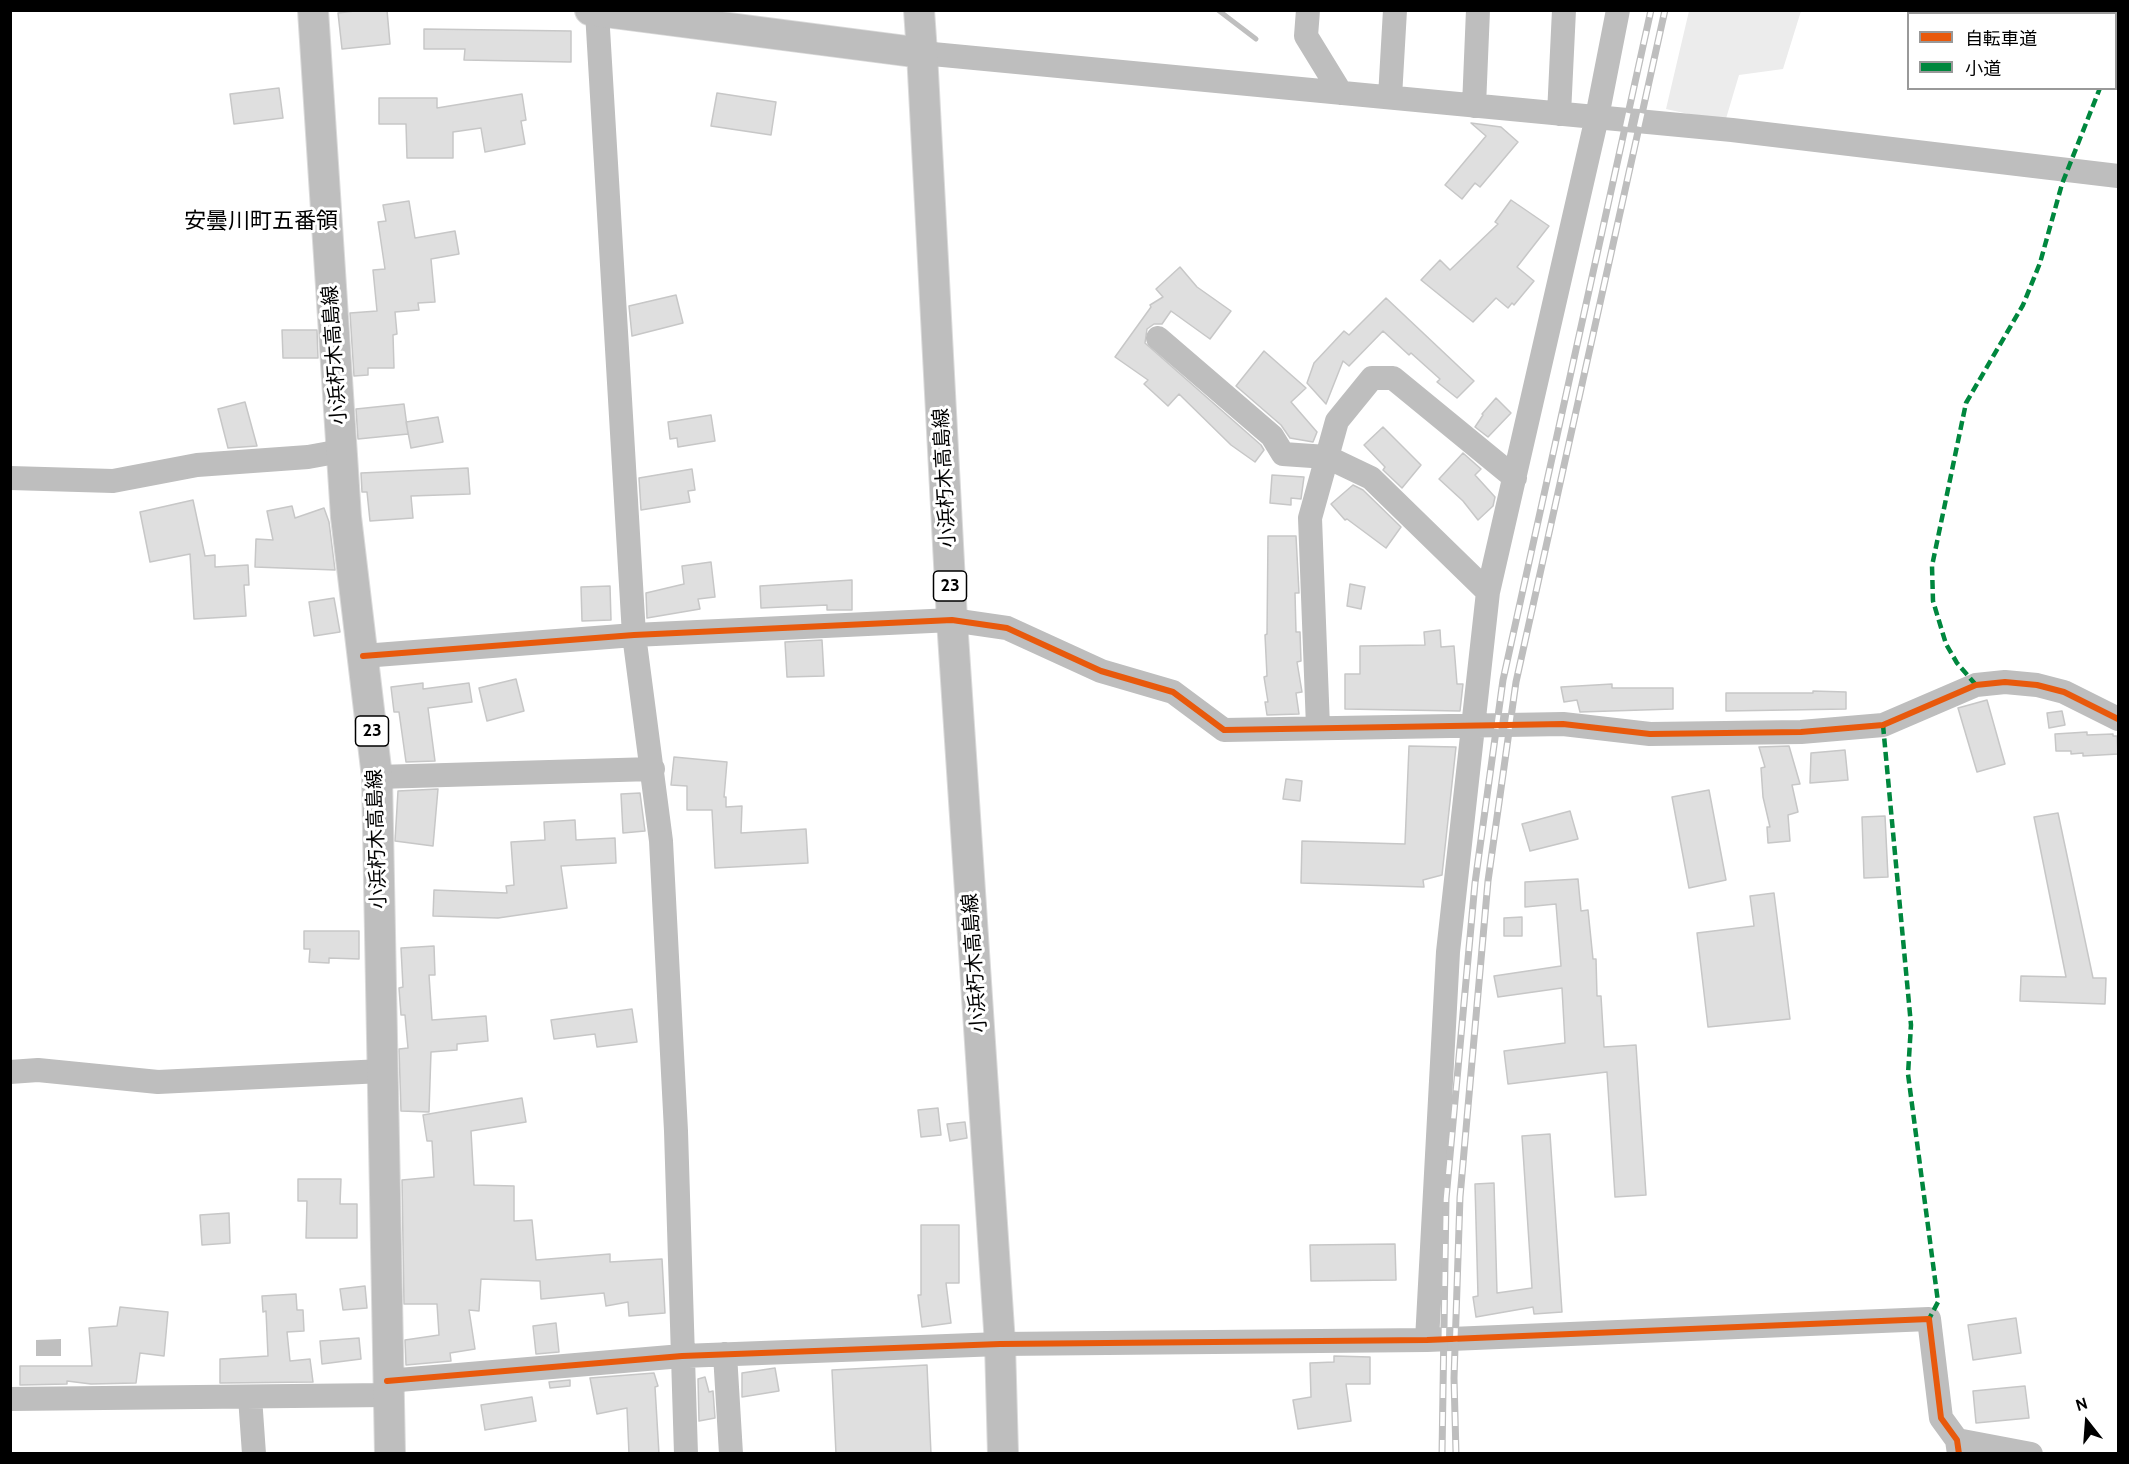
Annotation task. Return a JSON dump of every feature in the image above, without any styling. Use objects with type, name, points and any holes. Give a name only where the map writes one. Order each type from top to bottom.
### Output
[{"type":"main road","name":"小浜朽木高島線","points":[[313,10],[346,517],[377,777],[390,1454]]},
{"type":"main road","name":"小浜朽木高島線","points":[[920,10],[952,620],[1000,1344],[1003,1454]]},
{"type":"main road","points":[[594,11],[922,52]]},
{"type":"street","points":[[1308,10],[1306,36],[1341,93]]},
{"type":"street","points":[[1390,98],[1395,10]]},
{"type":"street","points":[[1474,106],[1478,10]]},
{"type":"street","points":[[1559,114],[1564,10]]},
{"type":"street","points":[[1427,1341],[1448,952],[1488,592],[1597,117],[1618,10]]},
{"type":"street","points":[[594,11],[634,635],[661,841],[676,1131],[686,1454]]},
{"type":"street","points":[[922,52],[1732,130],[2118,176]]},
{"type":"street","points":[[1158,338],[1272,436],[1283,454],[1327,457],[1371,478],[1488,592]]},
{"type":"street","points":[[1318,728],[1310,518],[1337,421],[1372,378],[1393,378],[1515,478]]},
{"type":"street","points":[[10,478],[113,482],[197,465],[308,457],[341,451]]},
{"type":"street","points":[[363,656],[634,635],[952,620],[1007,627],[1101,670],[1173,692],[1224,730],[1563,724],[1650,734],[1801,732],[1883,725],[1976,686],[2005,682],[2037,685],[2064,692],[2118,719]]},
{"type":"street","points":[[377,777],[653,769]]},
{"type":"street","points":[[10,1071],[38,1070],[158,1082],[382,1071]]},
{"type":"street","points":[[10,1399],[250,1397],[387,1388],[682,1356],[725,1354],[1000,1344],[1427,1341],[1929,1319],[1941,1418],[1958,1447],[2031,1454]]},
{"type":"street","points":[[725,1354],[731,1454]]},
{"type":"street","points":[[250,1397],[254,1454]]},
{"type":"shaded area","points":[[1689,11],[1801,11],[1783,69],[1739,75],[1725,122],[1666,109]]},
{"type":"shaded area","points":[[61,1339],[61,1356],[36,1356],[36,1340]]},
{"type":"building","points":[[387,10],[390,44],[342,49],[338,13]]},
{"type":"building","points":[[424,29],[571,31],[571,62],[464,60],[465,49],[424,49]]},
{"type":"building","points":[[279,88],[283,118],[234,124],[230,94]]},
{"type":"building","points":[[717,93],[776,102],[771,135],[711,126]]},
{"type":"building","points":[[522,94],[526,120],[521,121],[525,144],[485,152],[481,128],[453,132],[453,158],[407,158],[406,124],[379,124],[379,98],[437,98],[437,108]]},
{"type":"building","points":[[1471,123],[1501,127],[1518,142],[1480,187],[1475,183],[1462,199],[1445,185],[1486,136]]},
{"type":"building","points":[[1511,200],[1549,226],[1517,267],[1534,281],[1514,305],[1512,303],[1508,308],[1496,298],[1473,322],[1421,280],[1440,260],[1450,270],[1498,224],[1495,222]]},
{"type":"building","points":[[409,201],[415,238],[455,231],[459,254],[431,259],[435,302],[418,303],[419,310],[395,312],[397,334],[393,335],[394,368],[368,368],[368,375],[354,376],[350,313],[377,311],[373,270],[385,269],[378,222],[386,221],[383,205]]},
{"type":"building","points":[[1180,267],[1197,287],[1231,311],[1210,339],[1171,311],[1162,324],[1154,324],[1147,329],[1145,343],[1261,445],[1264,450],[1255,462],[1231,445],[1179,394],[1168,406],[1144,384],[1148,380],[1115,357],[1151,307],[1150,305],[1163,297],[1156,289]]},
{"type":"building","points":[[676,295],[683,323],[632,336],[629,306]]},
{"type":"building","points":[[1386,298],[1474,381],[1457,398],[1437,382],[1440,379],[1383,331],[1349,366],[1343,361],[1326,404],[1307,383],[1314,363],[1344,331],[1349,335]]},
{"type":"building","points":[[282,330],[317,330],[318,358],[283,358]]},
{"type":"building","points":[[1264,351],[1306,388],[1291,402],[1317,432],[1313,442],[1290,438],[1281,425],[1236,386]]},
{"type":"building","points":[[1496,398],[1511,413],[1488,437],[1475,427],[1482,414]]},
{"type":"building","points":[[245,402],[257,446],[228,448],[218,409]]},
{"type":"building","points":[[404,404],[408,434],[358,439],[356,409]]},
{"type":"building","points":[[711,415],[715,441],[678,447],[677,438],[670,439],[668,422]]},
{"type":"building","points":[[438,417],[443,442],[411,448],[406,422]]},
{"type":"building","points":[[1383,427],[1421,465],[1402,488],[1383,470],[1385,467],[1364,445]]},
{"type":"building","points":[[1463,453],[1481,469],[1475,475],[1495,497],[1493,506],[1478,520],[1463,501],[1439,479]]},
{"type":"building","points":[[468,468],[470,494],[411,496],[413,518],[370,521],[367,492],[362,492],[361,473]]},
{"type":"building","points":[[692,469],[695,490],[688,491],[690,502],[641,510],[639,478]]},
{"type":"building","points":[[1272,475],[1304,477],[1301,499],[1291,498],[1291,505],[1270,503]]},
{"type":"building","points":[[1353,485],[1363,490],[1401,527],[1386,548],[1347,519],[1345,520],[1331,504]]},
{"type":"building","points":[[193,500],[205,556],[215,555],[215,567],[248,565],[249,585],[244,585],[246,616],[194,619],[190,554],[150,562],[140,512]]},
{"type":"building","points":[[292,506],[295,518],[324,508],[329,522],[335,570],[255,567],[256,539],[273,540],[267,511]]},
{"type":"building","points":[[1268,536],[1296,536],[1299,593],[1295,593],[1296,632],[1300,632],[1301,661],[1297,662],[1302,692],[1296,693],[1299,714],[1267,715],[1265,702],[1268,702],[1264,677],[1267,676],[1265,635],[1267,634]]},
{"type":"building","points":[[711,562],[715,597],[698,599],[700,609],[647,618],[646,593],[684,584],[682,566]]},
{"type":"building","points":[[852,580],[852,610],[827,610],[827,605],[761,608],[760,586]]},
{"type":"building","points":[[1350,584],[1365,587],[1361,609],[1347,606]]},
{"type":"building","points":[[610,586],[611,620],[582,621],[581,587]]},
{"type":"building","points":[[334,598],[340,632],[314,636],[309,602]]},
{"type":"building","points":[[1440,630],[1441,647],[1454,646],[1457,684],[1463,684],[1460,711],[1345,709],[1345,674],[1360,674],[1360,646],[1425,645],[1424,632]]},
{"type":"building","points":[[822,640],[824,676],[787,677],[785,642]]},
{"type":"building","points":[[516,679],[524,711],[487,721],[479,688]]},
{"type":"building","points":[[423,683],[423,689],[469,683],[472,702],[428,708],[435,761],[406,762],[399,712],[394,712],[391,687]]},
{"type":"building","points":[[1612,684],[1612,688],[1673,688],[1673,709],[1580,712],[1577,700],[1564,702],[1561,687]]},
{"type":"building","points":[[1813,691],[1846,692],[1846,709],[1726,711],[1726,693],[1813,693]]},
{"type":"building","points":[[1987,700],[2005,764],[1977,772],[1958,708]]},
{"type":"building","points":[[2062,711],[2065,725],[2049,728],[2047,713]]},
{"type":"building","points":[[2087,732],[2087,735],[2113,734],[2117,736],[2118,754],[2083,756],[2083,753],[2071,754],[2071,751],[2056,751],[2055,734]]},
{"type":"building","points":[[1409,746],[1456,747],[1442,875],[1423,880],[1424,887],[1301,883],[1302,841],[1405,844]]},
{"type":"building","points":[[1789,746],[1800,784],[1792,785],[1798,812],[1788,815],[1790,841],[1768,843],[1767,827],[1770,827],[1763,797],[1761,768],[1765,767],[1759,747]]},
{"type":"building","points":[[1845,750],[1848,780],[1810,783],[1811,753]]},
{"type":"building","points":[[674,757],[727,762],[724,797],[726,797],[726,807],[742,806],[741,833],[806,829],[808,863],[715,868],[712,810],[687,810],[687,786],[671,785]]},
{"type":"building","points":[[1286,779],[1302,781],[1300,801],[1283,799]]},
{"type":"building","points":[[438,789],[433,846],[395,841],[398,791]]},
{"type":"building","points":[[1709,790],[1726,880],[1689,888],[1672,797]]},
{"type":"building","points":[[640,793],[645,831],[623,833],[621,794]]},
{"type":"building","points":[[1570,811],[1578,839],[1530,851],[1522,824]]},
{"type":"building","points":[[2058,813],[2093,978],[2106,978],[2105,1004],[2020,1001],[2021,976],[2066,977],[2034,817]]},
{"type":"building","points":[[1885,816],[1888,877],[1864,878],[1862,817]]},
{"type":"building","points":[[575,820],[576,840],[615,838],[616,863],[561,866],[567,908],[498,918],[433,916],[434,890],[507,893],[506,886],[514,885],[511,842],[545,840],[544,822]]},
{"type":"building","points":[[1578,879],[1581,911],[1588,910],[1593,959],[1596,959],[1597,996],[1601,996],[1604,1047],[1636,1045],[1646,1195],[1615,1197],[1607,1072],[1508,1084],[1504,1051],[1565,1043],[1562,988],[1498,997],[1494,976],[1561,966],[1556,904],[1525,907],[1525,882]]},
{"type":"building","points":[[1774,893],[1790,1019],[1708,1027],[1697,933],[1754,926],[1750,896]]},
{"type":"building","points":[[1522,917],[1522,936],[1504,936],[1504,918]]},
{"type":"building","points":[[304,931],[359,931],[359,959],[329,958],[329,963],[309,962],[310,949],[304,949]]},
{"type":"building","points":[[434,946],[435,975],[429,975],[432,1020],[486,1016],[488,1041],[457,1044],[457,1050],[431,1052],[429,1112],[401,1111],[399,1049],[408,1048],[405,1015],[401,1015],[399,988],[403,987],[401,948]]},
{"type":"building","points":[[632,1009],[637,1042],[597,1047],[595,1034],[554,1039],[551,1020]]},
{"type":"building","points":[[522,1098],[526,1122],[471,1131],[474,1185],[514,1186],[514,1221],[532,1220],[536,1260],[610,1254],[610,1262],[662,1259],[665,1313],[629,1316],[628,1302],[606,1306],[604,1293],[541,1299],[540,1281],[481,1279],[479,1311],[469,1310],[475,1349],[450,1353],[451,1361],[406,1365],[405,1340],[439,1335],[437,1304],[404,1304],[402,1180],[434,1177],[432,1141],[427,1141],[423,1115]]},
{"type":"building","points":[[938,1108],[941,1135],[921,1137],[918,1110]]},
{"type":"building","points":[[965,1122],[967,1138],[950,1141],[947,1124]]},
{"type":"building","points":[[1550,1134],[1562,1312],[1534,1314],[1533,1307],[1476,1317],[1473,1297],[1478,1296],[1475,1184],[1494,1183],[1497,1293],[1532,1288],[1522,1136]]},
{"type":"building","points":[[298,1179],[341,1179],[340,1204],[357,1204],[357,1238],[306,1238],[307,1201],[298,1201]]},
{"type":"building","points":[[229,1213],[230,1243],[202,1245],[200,1215]]},
{"type":"building","points":[[921,1225],[959,1225],[959,1283],[946,1283],[951,1323],[922,1327],[918,1295],[921,1295]]},
{"type":"building","points":[[1395,1244],[1396,1280],[1311,1281],[1310,1245]]},
{"type":"building","points":[[365,1286],[367,1308],[343,1310],[340,1289]]},
{"type":"building","points":[[296,1294],[297,1310],[303,1310],[304,1331],[287,1332],[290,1361],[310,1359],[313,1382],[220,1383],[220,1359],[268,1356],[266,1311],[263,1312],[262,1296]]},
{"type":"building","points":[[120,1307],[168,1312],[164,1356],[140,1353],[136,1383],[91,1384],[67,1381],[67,1384],[20,1385],[20,1366],[92,1366],[89,1328],[117,1326]]},
{"type":"building","points":[[2016,1318],[2021,1353],[1973,1360],[1968,1325]]},
{"type":"building","points":[[556,1323],[559,1352],[536,1354],[533,1326]]},
{"type":"building","points":[[359,1338],[361,1359],[322,1364],[320,1341]]},
{"type":"building","points":[[1334,1356],[1370,1357],[1370,1384],[1346,1384],[1351,1421],[1298,1429],[1293,1400],[1311,1397],[1310,1363],[1334,1362]]},
{"type":"building","points":[[927,1365],[931,1454],[836,1454],[832,1370]]},
{"type":"building","points":[[775,1368],[779,1391],[742,1397],[742,1373]]},
{"type":"building","points":[[654,1373],[658,1386],[655,1387],[659,1454],[629,1454],[627,1408],[597,1414],[590,1378]]},
{"type":"building","points":[[705,1377],[709,1392],[713,1391],[715,1418],[699,1421],[698,1379]]},
{"type":"building","points":[[570,1380],[570,1386],[550,1388],[549,1382]]},
{"type":"building","points":[[2025,1386],[2029,1418],[1976,1423],[1973,1391]]},
{"type":"building","points":[[532,1397],[536,1421],[485,1430],[481,1405]]},
{"type":"waterway","points":[[1218,10],[1256,39]]},
{"type":"waterway","points":[[1973,10],[1978,12]]},
{"type":"railway","points":[[1442,1454],[1446,1199],[1475,883],[1503,680],[1651,10]]},
{"type":"railway","points":[[1456,1454],[1454,1378],[1460,1197],[1488,881],[1516,682],[1665,10]]},
{"type":"marked path","points":[[1976,685],[1957,663],[1946,644],[1933,601],[1932,566],[1966,403],[2023,305],[2040,263],[2062,184],[2099,90]]},
{"type":"marked path","points":[[1883,725],[1911,1025],[1908,1074],[1938,1302],[1929,1319]]},
{"type":"cycle path","points":[[363,656],[634,635],[952,620],[1007,628],[1101,671],[1173,692],[1224,730],[1563,724],[1650,734],[1801,732],[1883,725],[1976,685],[2005,682],[2037,685],[2064,692],[2118,719]]},
{"type":"cycle path","points":[[387,1381],[682,1356],[1000,1344],[1427,1340],[1929,1319],[1941,1418],[1957,1440],[1959,1454]]},
{"type":"district","name":"安曇川町五番領","points":[[261,222]]}]
